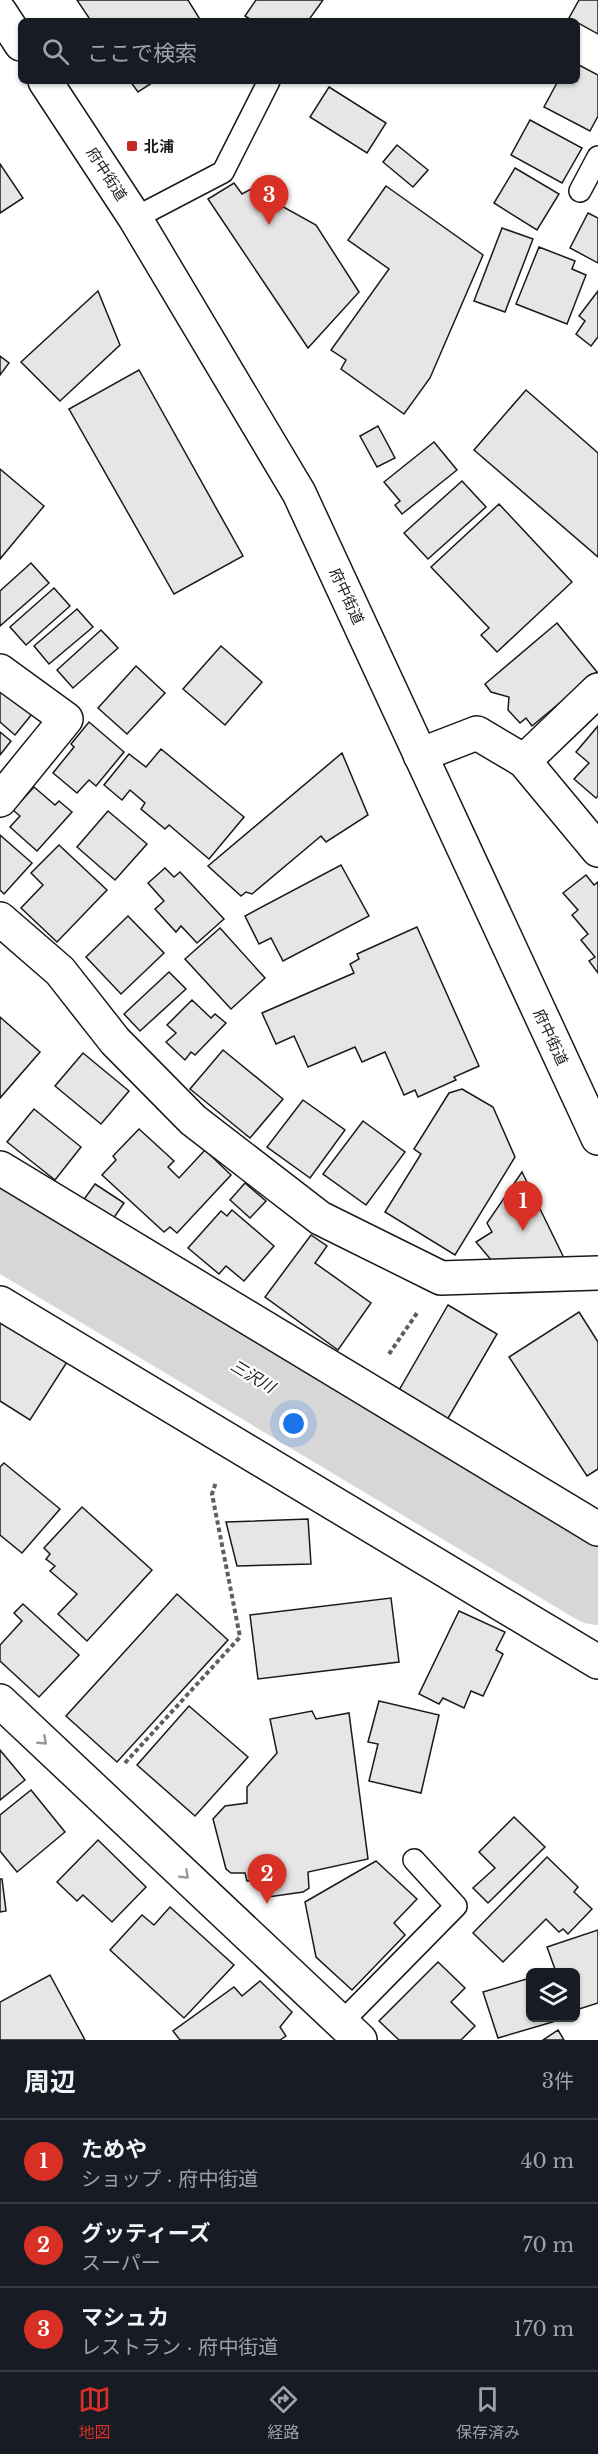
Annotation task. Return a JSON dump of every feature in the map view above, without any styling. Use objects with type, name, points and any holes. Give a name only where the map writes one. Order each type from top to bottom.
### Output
[{"type":"street","points":[[0,12],[18,39]]},
{"type":"street","name":"府中街道","points":[[47,84],[135,218],[299,493],[598,1138]]},
{"type":"street","points":[[0,671],[66,719],[0,800]]},
{"type":"street","points":[[524,761],[598,690]]},
{"type":"street","points":[[420,755],[477,733],[524,761],[598,849]]},
{"type":"street","points":[[0,918],[60,971],[115,1041],[194,1120],[320,1218],[441,1278],[598,1273]]},
{"type":"street","points":[[0,1168],[598,1529]]},
{"type":"street","points":[[0,1303],[598,1662]]},
{"type":"street","points":[[0,1701],[351,2031]]},
{"type":"lane","points":[[135,218],[223,172],[267,84]]},
{"type":"lane","points":[[580,191],[598,157]]},
{"type":"lane","points":[[351,2031],[456,1906],[414,1860]]},
{"type":"path","points":[[365,1389],[441,1278]]},
{"type":"path","points":[[98,1793],[240,1637],[212,1494],[229,1441]]},
{"type":"building","points":[[77,0],[188,0],[199,18],[89,18]]},
{"type":"building","points":[[256,0],[323,0],[310,18],[248,18],[245,16]]},
{"type":"building","points":[[579,0],[598,0],[598,34],[580,24],[580,18],[569,18]]},
{"type":"building","points":[[580,66],[598,75],[598,116],[590,131],[544,107],[556,84],[580,84]]},
{"type":"building","points":[[132,84],[150,84],[138,92]]},
{"type":"building","points":[[329,87],[386,123],[367,153],[310,117]]},
{"type":"building","points":[[530,120],[582,148],[562,183],[511,155]]},
{"type":"building","points":[[397,145],[428,170],[413,187],[383,162]]},
{"type":"building","points":[[0,164],[23,198],[0,213]]},
{"type":"building","points":[[515,168],[559,194],[537,230],[494,203]]},
{"type":"building","points":[[234,183],[242,194],[251,189],[316,225],[359,292],[308,348],[208,199]]},
{"type":"building","points":[[386,186],[483,255],[430,378],[404,414],[341,369],[346,360],[331,350],[389,269],[348,240]]},
{"type":"building","points":[[588,213],[598,218],[598,263],[570,248]]},
{"type":"building","points":[[502,228],[533,239],[505,312],[474,301]]},
{"type":"building","points":[[539,247],[575,261],[572,269],[586,275],[567,324],[516,304]]},
{"type":"building","points":[[98,291],[120,345],[60,401],[21,362]]},
{"type":"building","points":[[598,291],[598,337],[591,346],[576,334],[585,321],[579,316]]},
{"type":"building","points":[[0,356],[9,363],[0,375]]},
{"type":"building","points":[[139,370],[243,556],[174,594],[69,409]]},
{"type":"building","points":[[526,390],[598,453],[598,557],[474,450]]},
{"type":"building","points":[[378,426],[395,458],[377,467],[360,436]]},
{"type":"building","points":[[434,442],[457,470],[402,514],[395,505],[400,501],[384,482]]},
{"type":"building","points":[[0,469],[44,506],[0,559]]},
{"type":"building","points":[[462,481],[486,507],[428,559],[404,533]]},
{"type":"building","points":[[499,504],[572,582],[497,652],[481,635],[489,628],[431,567]]},
{"type":"building","points":[[31,563],[49,583],[0,626],[0,591]]},
{"type":"building","points":[[54,588],[70,606],[26,645],[10,627]]},
{"type":"building","points":[[77,609],[93,627],[49,664],[34,646]]},
{"type":"building","points":[[557,623],[597,672],[532,726],[526,718],[520,723],[508,710],[509,697],[491,692],[485,684]]},
{"type":"building","points":[[101,630],[118,648],[73,688],[57,670]]},
{"type":"building","points":[[221,646],[262,682],[225,725],[183,689]]},
{"type":"building","points":[[136,666],[165,693],[127,734],[98,708]]},
{"type":"building","points":[[0,688],[32,714],[15,735],[0,722]]},
{"type":"building","points":[[89,722],[124,752],[96,786],[89,780],[77,793],[53,773],[74,747],[71,744]]},
{"type":"building","points":[[598,726],[598,796],[596,798],[574,779],[589,763],[576,752]]},
{"type":"building","points":[[0,732],[11,741],[0,755]]},
{"type":"building","points":[[161,749],[244,817],[209,859],[169,825],[165,829],[141,809],[145,803],[130,790],[122,800],[104,785],[129,754],[146,767]]},
{"type":"building","points":[[342,753],[368,815],[326,842],[321,836],[252,894],[246,892],[241,896],[208,866]]},
{"type":"building","points":[[34,787],[55,805],[59,801],[72,812],[37,851],[10,827],[20,816],[13,810]]},
{"type":"building","points":[[108,811],[147,844],[115,880],[77,847]]},
{"type":"building","points":[[0,835],[32,863],[4,894],[0,890]]},
{"type":"building","points":[[59,845],[107,890],[57,942],[21,908],[43,885],[31,873]]},
{"type":"building","points":[[341,865],[369,916],[283,961],[271,938],[259,944],[245,916]]},
{"type":"building","points":[[165,868],[174,877],[180,872],[224,919],[197,943],[181,926],[176,932],[155,909],[164,901],[148,883]]},
{"type":"building","points":[[586,875],[594,885],[598,882],[598,973],[589,961],[595,957],[581,940],[588,934],[572,915],[578,910],[563,893]]},
{"type":"building","points":[[128,916],[164,953],[121,994],[86,957]]},
{"type":"building","points":[[417,927],[479,1066],[454,1077],[456,1080],[418,1097],[415,1090],[404,1095],[385,1052],[362,1062],[355,1047],[308,1067],[294,1036],[276,1044],[262,1013],[354,973],[350,964],[359,959],[357,954]]},
{"type":"building","points":[[220,928],[265,978],[231,1009],[185,959]]},
{"type":"building","points":[[169,972],[186,989],[140,1031],[124,1014]]},
{"type":"building","points":[[192,1000],[211,1018],[215,1014],[226,1023],[195,1055],[191,1052],[185,1060],[166,1042],[176,1033],[167,1025]]},
{"type":"building","points":[[0,1017],[40,1052],[0,1098]]},
{"type":"building","points":[[223,1050],[283,1099],[250,1138],[190,1089]]},
{"type":"building","points":[[83,1053],[129,1091],[101,1124],[55,1086]]},
{"type":"building","points":[[462,1089],[493,1107],[515,1157],[455,1255],[385,1212],[421,1154],[414,1149],[449,1093]]},
{"type":"building","points":[[303,1100],[345,1130],[310,1178],[267,1147]]},
{"type":"building","points":[[34,1109],[81,1147],[55,1180],[7,1142]]},
{"type":"building","points":[[363,1121],[405,1152],[366,1205],[323,1174]]},
{"type":"building","points":[[139,1129],[174,1161],[168,1167],[179,1178],[205,1150],[231,1175],[177,1233],[170,1227],[164,1232],[102,1175],[116,1160],[113,1156]]},
{"type":"building","points":[[522,1172],[564,1258],[492,1261],[476,1242],[492,1232],[487,1223]]},
{"type":"building","points":[[245,1183],[266,1201],[250,1218],[230,1200]]},
{"type":"building","points":[[95,1184],[124,1203],[111,1222],[82,1202]]},
{"type":"building","points":[[232,1210],[274,1246],[244,1281],[226,1266],[219,1274],[188,1248],[221,1211],[227,1216]]},
{"type":"building","points":[[311,1235],[327,1246],[315,1263],[371,1303],[338,1350],[265,1297]]},
{"type":"building","points":[[448,1305],[497,1334],[447,1420],[398,1392]]},
{"type":"building","points":[[579,1312],[598,1342],[598,1469],[587,1476],[509,1357]]},
{"type":"building","points":[[0,1318],[67,1362],[30,1420],[0,1401]]},
{"type":"building","points":[[4,1463],[60,1509],[22,1553],[0,1535],[0,1467]]},
{"type":"building","points":[[82,1507],[152,1570],[87,1641],[58,1614],[77,1594],[50,1571],[55,1566],[46,1559],[50,1554],[44,1548]]},
{"type":"building","points":[[308,1519],[311,1564],[237,1566],[226,1522]]},
{"type":"building","points":[[177,1594],[228,1640],[117,1762],[66,1716]]},
{"type":"building","points":[[391,1598],[399,1662],[258,1679],[250,1615]]},
{"type":"building","points":[[23,1604],[79,1655],[39,1697],[0,1661],[0,1645],[22,1621],[14,1613]]},
{"type":"building","points":[[459,1611],[505,1632],[496,1650],[503,1654],[483,1696],[471,1691],[464,1708],[443,1698],[439,1704],[419,1694]]},
{"type":"building","points":[[379,1701],[439,1715],[421,1793],[369,1781],[378,1744],[368,1742]]},
{"type":"building","points":[[189,1706],[248,1757],[195,1816],[137,1765]]},
{"type":"building","points":[[312,1711],[316,1719],[349,1713],[368,1859],[308,1872],[309,1888],[303,1892],[268,1897],[262,1881],[247,1881],[245,1873],[231,1873],[226,1869],[213,1819],[225,1806],[247,1803],[247,1787],[277,1753],[270,1719]]},
{"type":"building","points":[[0,1750],[25,1780],[0,1800]]},
{"type":"building","points":[[31,1790],[65,1832],[17,1872],[0,1851],[0,1815]]},
{"type":"building","points":[[514,1817],[545,1847],[488,1903],[473,1888],[495,1868],[479,1852]]},
{"type":"building","points":[[98,1840],[146,1887],[112,1922],[83,1895],[77,1901],[57,1882]]},
{"type":"building","points":[[547,1857],[578,1887],[574,1892],[592,1909],[568,1934],[563,1929],[559,1932],[546,1919],[503,1962],[473,1933]]},
{"type":"building","points":[[376,1861],[417,1899],[394,1923],[405,1935],[352,1990],[316,1957],[305,1902]]},
{"type":"building","points":[[0,1879],[2,1879],[6,1911],[0,1912]]},
{"type":"building","points":[[170,1907],[234,1965],[184,2018],[110,1950],[142,1915],[154,1925]]},
{"type":"building","points":[[598,1930],[598,2003],[580,2009],[580,1968],[555,1968],[547,1947]]},
{"type":"building","points":[[438,1962],[465,1988],[451,2002],[475,2026],[461,2040],[399,2040],[379,2021]]},
{"type":"building","points":[[50,1975],[85,2040],[0,2040],[0,2002]]},
{"type":"building","points":[[526,1979],[526,2022],[552,2022],[498,2038],[483,1992]]},
{"type":"building","points":[[260,1981],[292,2012],[280,2027],[286,2036],[280,2040],[180,2040],[173,2031],[234,1987],[242,1996]]},
{"type":"building","points":[[558,2030],[564,2040],[543,2040]]},
{"type":"waterway","name":"三沢川","points":[[0,1224],[598,1582]]},
{"type":"place","name":"北浦","points":[[132,146]]},
{"type":"place","name":"マシュカ","points":[[269,225]]},
{"type":"place","name":"ためや","points":[[523,1231]]},
{"type":"place","name":"グッティーズ","points":[[267,1904]]}]
